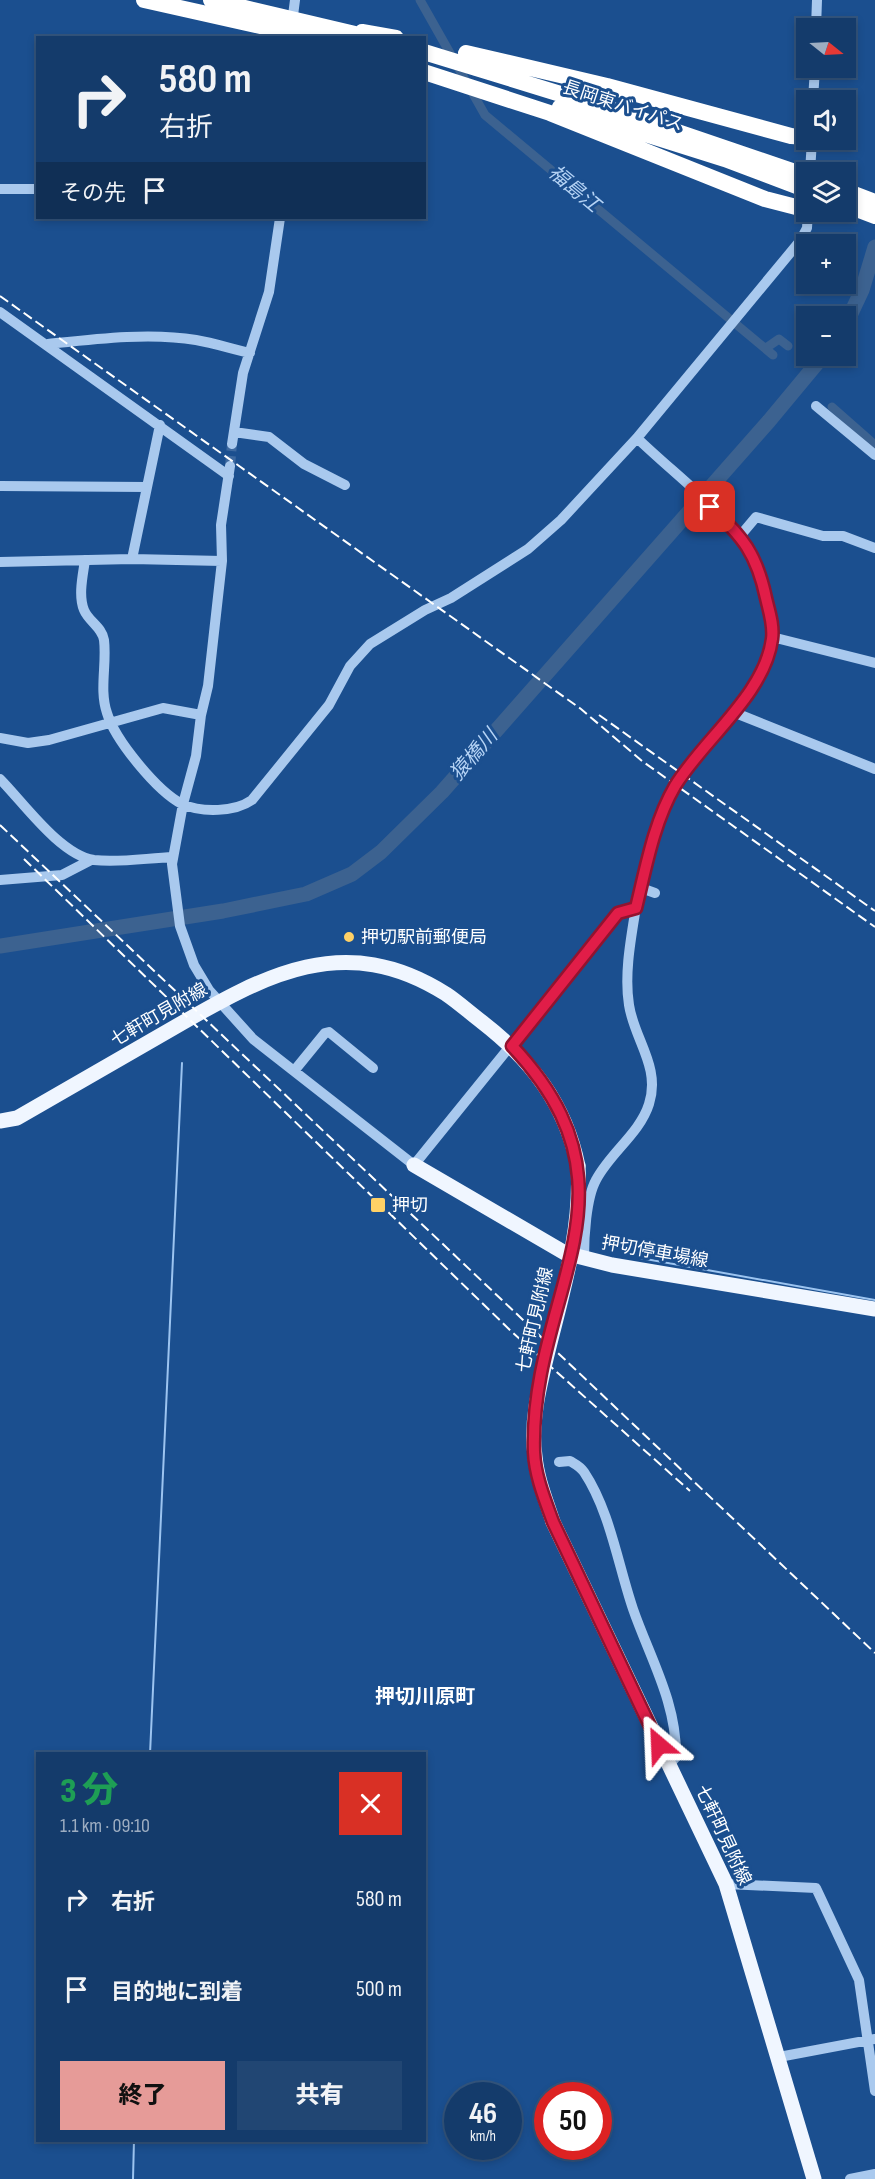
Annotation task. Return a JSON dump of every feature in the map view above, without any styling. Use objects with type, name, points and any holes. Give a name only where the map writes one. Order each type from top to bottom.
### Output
[{"type":"highway","points":[[144,0],[291,29],[338,28],[384,36]]},
{"type":"highway","points":[[211,0],[309,36]]},
{"type":"highway","points":[[338,28],[365,36]]},
{"type":"highway","points":[[426,44],[480,62],[618,89],[796,136]]},
{"type":"highway","name":"長岡東バイパス","points":[[426,52],[480,62],[796,177]]},
{"type":"highway","points":[[426,71],[494,90],[765,200],[796,207]]},
{"type":"highway","name":"長岡東バイパス","points":[[494,90],[716,156],[796,177]]},
{"type":"highway","points":[[856,195],[875,202]]},
{"type":"highway","points":[[856,209],[875,216]]},
{"type":"main road","name":"七軒町見附線","points":[[0,1121],[17,1118],[219,1002],[270,976],[305,966],[341,963],[375,966],[406,975],[446,994],[512,1046],[539,1076],[561,1111],[578,1166],[580,1200],[575,1232],[543,1371],[534,1428],[534,1455],[540,1485],[553,1522],[726,1884],[814,2179]]},
{"type":"main road","name":"押切停車場線","points":[[414,1165],[564,1253],[875,1309]]},
{"type":"street","points":[[291,29],[295,0]]},
{"type":"street","points":[[816,18],[817,0]]},
{"type":"street","points":[[0,189],[36,189]]},
{"type":"street","points":[[232,444],[239,394],[269,292],[280,219]]},
{"type":"street","points":[[85,560],[82,596],[84,610],[102,632],[104,639],[103,687],[110,723],[142,768],[162,789],[183,804],[237,809],[252,800],[329,705],[350,666],[370,644],[425,610],[451,598],[542,538],[578,503],[637,438],[800,241],[807,228],[807,222]]},
{"type":"street","points":[[0,312],[160,425],[230,471],[221,525],[222,561],[208,686],[201,715],[196,756],[183,804],[173,857],[173,879],[178,916],[188,952],[219,1002],[254,1039],[414,1165],[618,913],[636,908]]},
{"type":"street","points":[[48,344],[99,339],[176,338],[195,340],[250,353]]},
{"type":"street","points":[[816,406],[875,455]]},
{"type":"street","points":[[132,559],[160,425]]},
{"type":"street","points":[[234,432],[269,437],[304,464],[345,485]]},
{"type":"street","points":[[584,1258],[584,1242],[596,1180],[646,1112],[652,1089],[647,1054],[628,1005],[629,957],[640,888],[659,822],[671,793],[686,769],[733,712],[760,674],[772,637],[759,569],[750,548],[727,522],[637,438]]},
{"type":"street","points":[[0,486],[147,487]]},
{"type":"street","points":[[740,536],[756,517],[823,536],[843,536],[875,548]]},
{"type":"street","points":[[0,562],[132,559],[222,561]]},
{"type":"street","points":[[772,637],[875,663]]},
{"type":"street","points":[[0,738],[28,743],[49,740],[163,708],[201,715]]},
{"type":"street","points":[[733,712],[875,769]]},
{"type":"street","points":[[0,778],[54,835],[71,850],[91,860]]},
{"type":"street","points":[[0,880],[62,874],[91,860],[173,857]]},
{"type":"street","points":[[640,888],[655,893]]},
{"type":"street","points":[[294,1071],[329,1032],[374,1068]]},
{"type":"street","points":[[559,1462],[570,1461],[584,1472],[607,1523],[634,1612],[658,1667],[668,1702],[676,1740],[676,1757],[669,1765]]},
{"type":"street","points":[[726,1884],[816,1888],[859,1980],[870,2040],[875,2091]]},
{"type":"street","points":[[779,2057],[870,2040]]},
{"type":"street","points":[[850,2179],[875,2174]]},
{"type":"waterway","name":"福島江","points":[[420,0],[485,115],[773,355]]},
{"type":"waterway","name":"猿橋川","points":[[854,306],[862,290],[875,247]]},
{"type":"waterway","name":"福島江","points":[[766,348],[779,339],[788,346]]},
{"type":"waterway","name":"猿橋川","points":[[0,946],[223,911],[306,894],[352,874],[381,852],[442,792],[769,421],[815,366]]},
{"type":"waterway","name":"福島江","points":[[832,407],[875,445]]},
{"type":"waterway","name":"猿橋川","points":[[0,947],[12,944]]},
{"type":"waterway","points":[[150,1752],[182,1063]]},
{"type":"waterway","points":[[640,1258],[875,1300]]},
{"type":"waterway","points":[[133,2179],[134,2142]]},
{"type":"tunnel","points":[[230,466],[232,444]]},
{"type":"railway","points":[[0,296],[581,709],[642,761],[875,927]]},
{"type":"railway","points":[[599,715],[875,911]]},
{"type":"railway","points":[[0,825],[875,1653]]},
{"type":"railway","points":[[24,859],[512,1332],[690,1491]]},
{"type":"place","name":"押切駅前郵便局","points":[[349,937]]},
{"type":"place","name":"押切","points":[[378,1205]]},
{"type":"district","name":"押切川原町","points":[[425,1697]]},
{"type":"route","points":[[659,1745],[553,1522],[540,1485],[534,1455],[537,1402],[575,1232],[580,1200],[578,1166],[569,1130],[561,1111],[539,1076],[512,1046],[618,913],[636,908],[659,822],[668,800],[686,769],[733,712],[760,674],[766,660],[772,637],[771,623],[759,569],[750,548],[710,507]]}]
